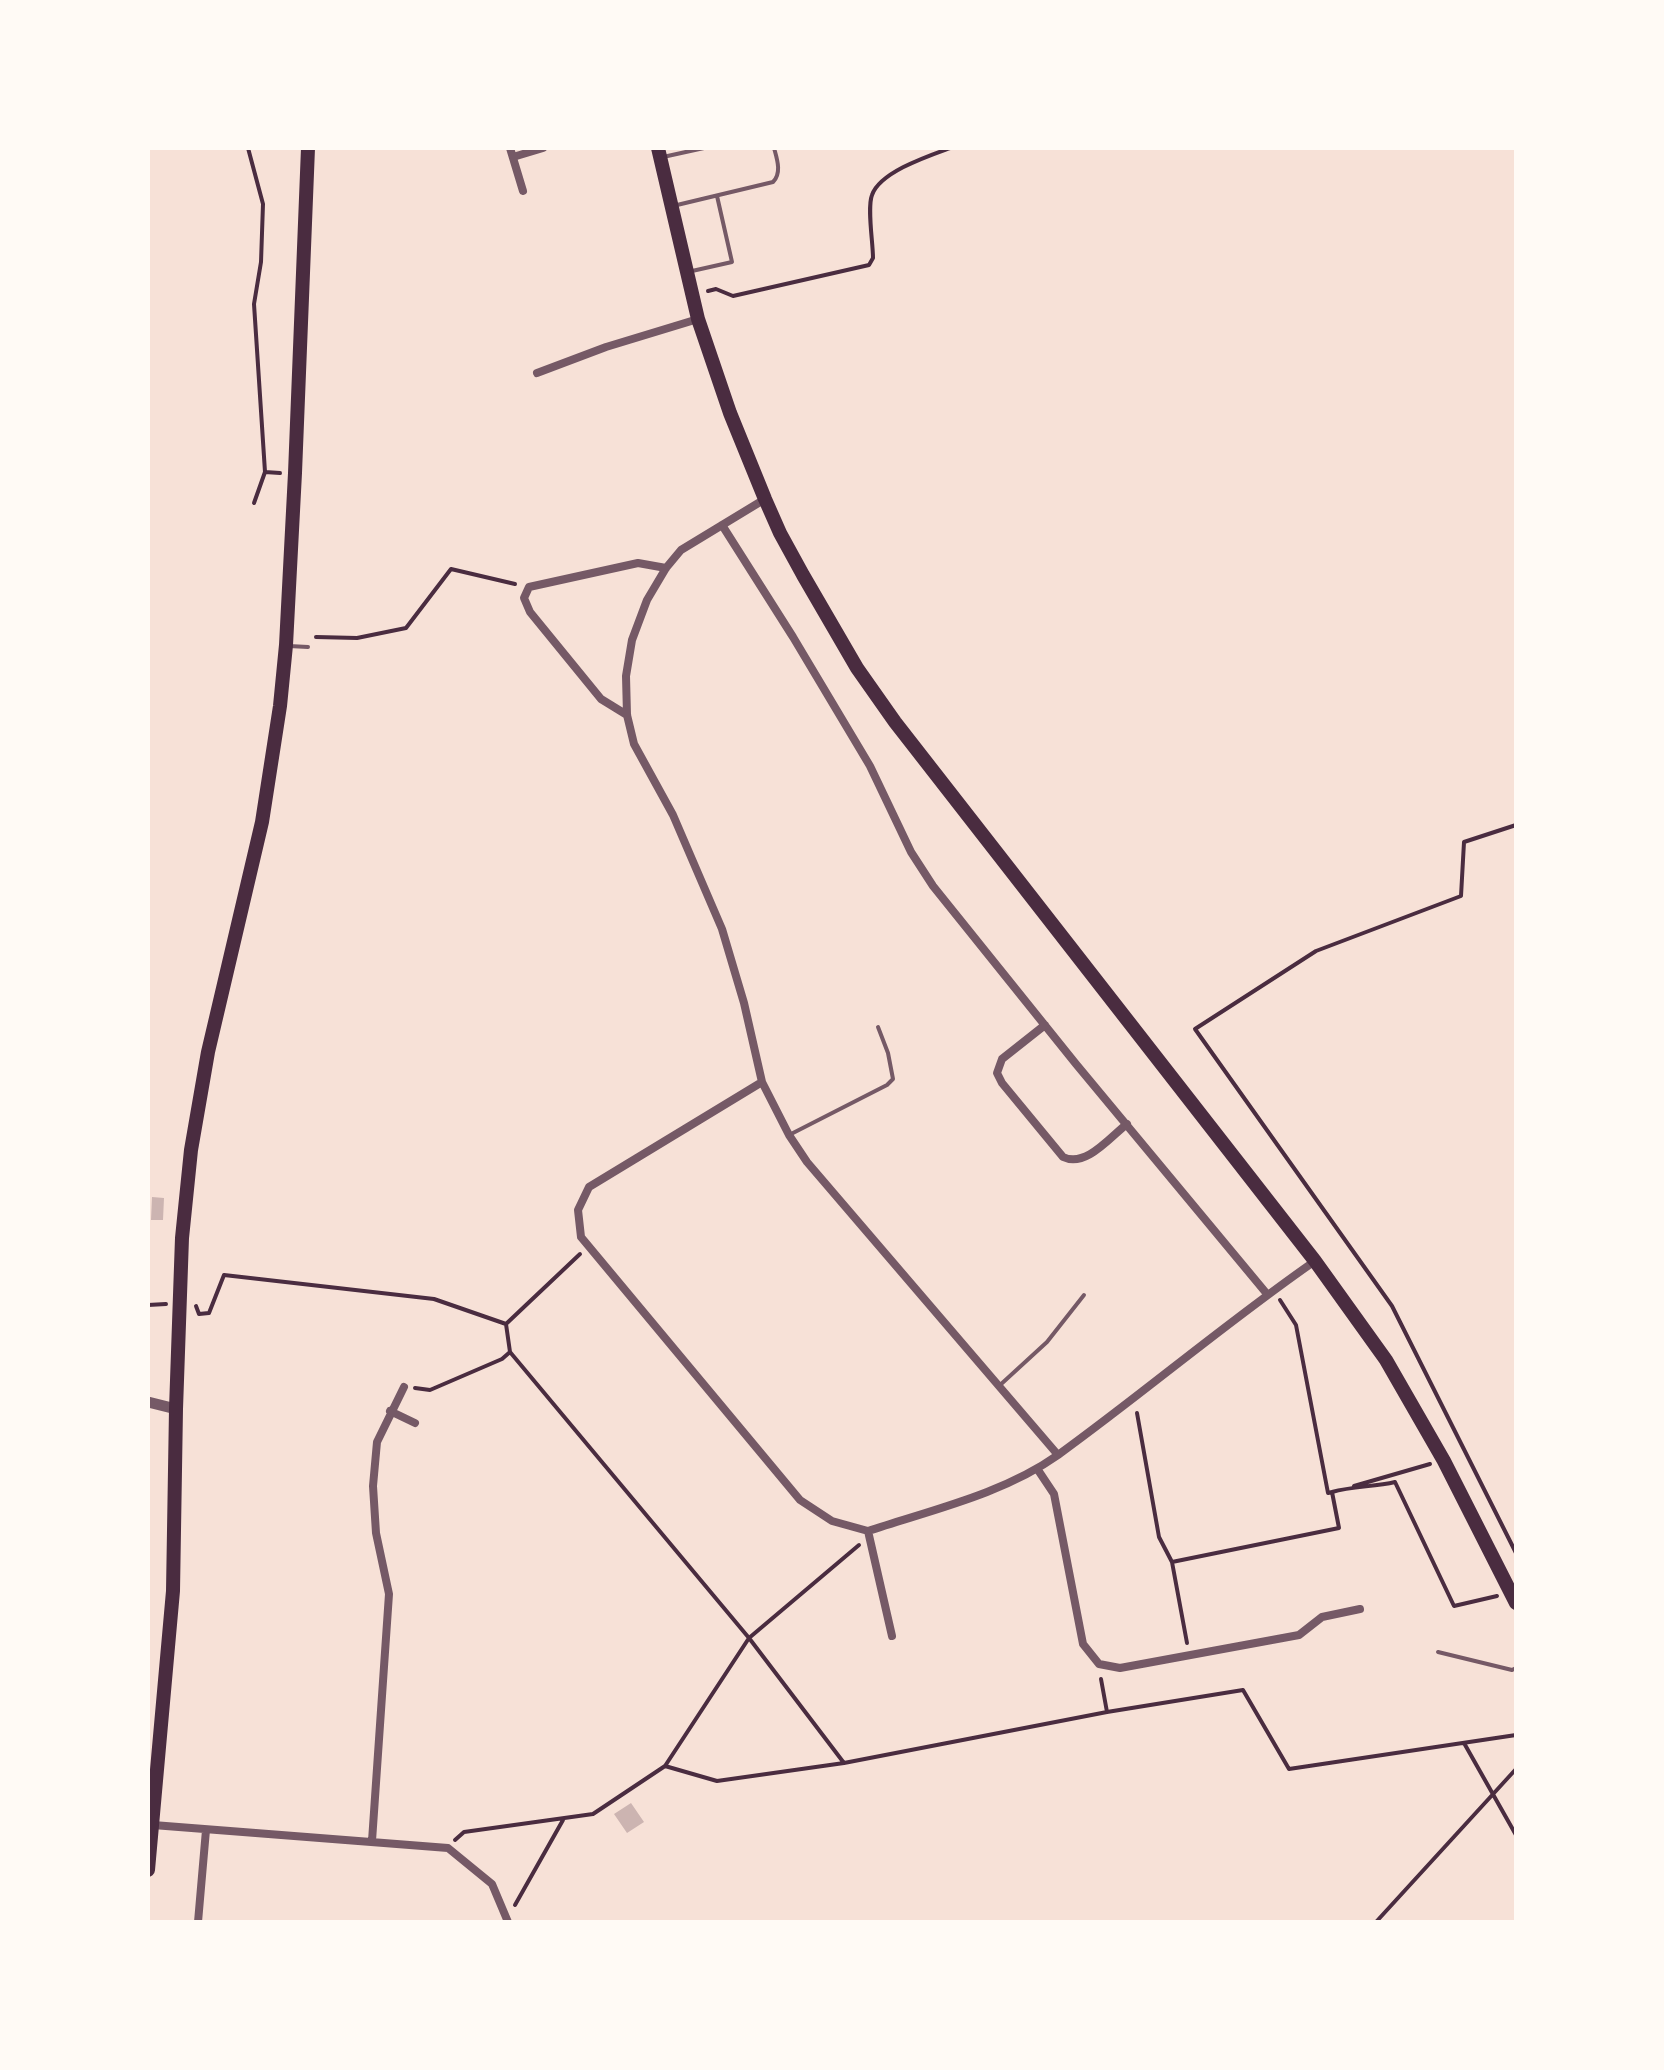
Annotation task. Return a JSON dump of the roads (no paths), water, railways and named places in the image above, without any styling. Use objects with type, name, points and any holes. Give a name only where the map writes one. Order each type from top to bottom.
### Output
[{"type":"main road","points":[[148,1870],[173,1591],[182,1238],[191,1150],[208,1052],[262,822],[280,706],[295,473],[308,148]]},
{"type":"main road","points":[[660,153],[685,272],[730,413],[780,533],[857,668],[895,722],[1315,1261],[1386,1360],[1444,1461],[1514,1598]]},
{"type":"street","points":[[523,191],[512,153],[543,148]]},
{"type":"street","points":[[537,373],[606,347],[698,319]]},
{"type":"street","points":[[765,499],[681,550],[647,600],[632,640],[626,676],[627,715],[634,744],[673,815],[722,929],[744,1003],[762,1082],[789,1135],[807,1162],[1058,1455]]},
{"type":"street","points":[[722,525],[870,766],[911,852],[933,886],[1127,1124],[1270,1292]]},
{"type":"street","points":[[627,715],[601,699],[530,612],[524,598],[529,587],[638,563],[666,568]]},
{"type":"street","points":[[1045,1025],[1002,1059],[997,1073],[1063,1157],[1075,1161],[1083,1159],[1127,1124]]},
{"type":"street","points":[[762,1082],[589,1187],[578,1210],[581,1237],[800,1500],[832,1521],[868,1531],[984,1492],[1038,1470],[1315,1261]]},
{"type":"street","points":[[372,1841],[389,1594],[376,1533],[373,1486],[377,1442],[404,1387]]},
{"type":"street","points":[[148,1402],[176,1409]]},
{"type":"street","points":[[390,1411],[415,1423]]},
{"type":"street","points":[[1038,1470],[1054,1494],[1083,1644],[1099,1664],[1120,1668],[1299,1635],[1322,1617],[1360,1609]]},
{"type":"street","points":[[868,1531],[892,1636]]},
{"type":"street","points":[[153,1825],[448,1848],[492,1884],[508,1921]]},
{"type":"street","points":[[198,1922],[206,1830]]},
{"type":"lane","points":[[660,153],[704,148]]},
{"type":"lane","points":[[670,206],[773,182],[778,171],[774,148]]},
{"type":"lane","points":[[685,272],[732,262],[717,196]]},
{"type":"lane","points":[[286,641],[308,647]]},
{"type":"lane","points":[[789,1135],[887,1085],[893,1079],[888,1053],[878,1027]]},
{"type":"lane","points":[[999,1386],[1047,1342],[1084,1295]]},
{"type":"lane","points":[[1438,1652],[1512,1670],[1516,1668]]}]
